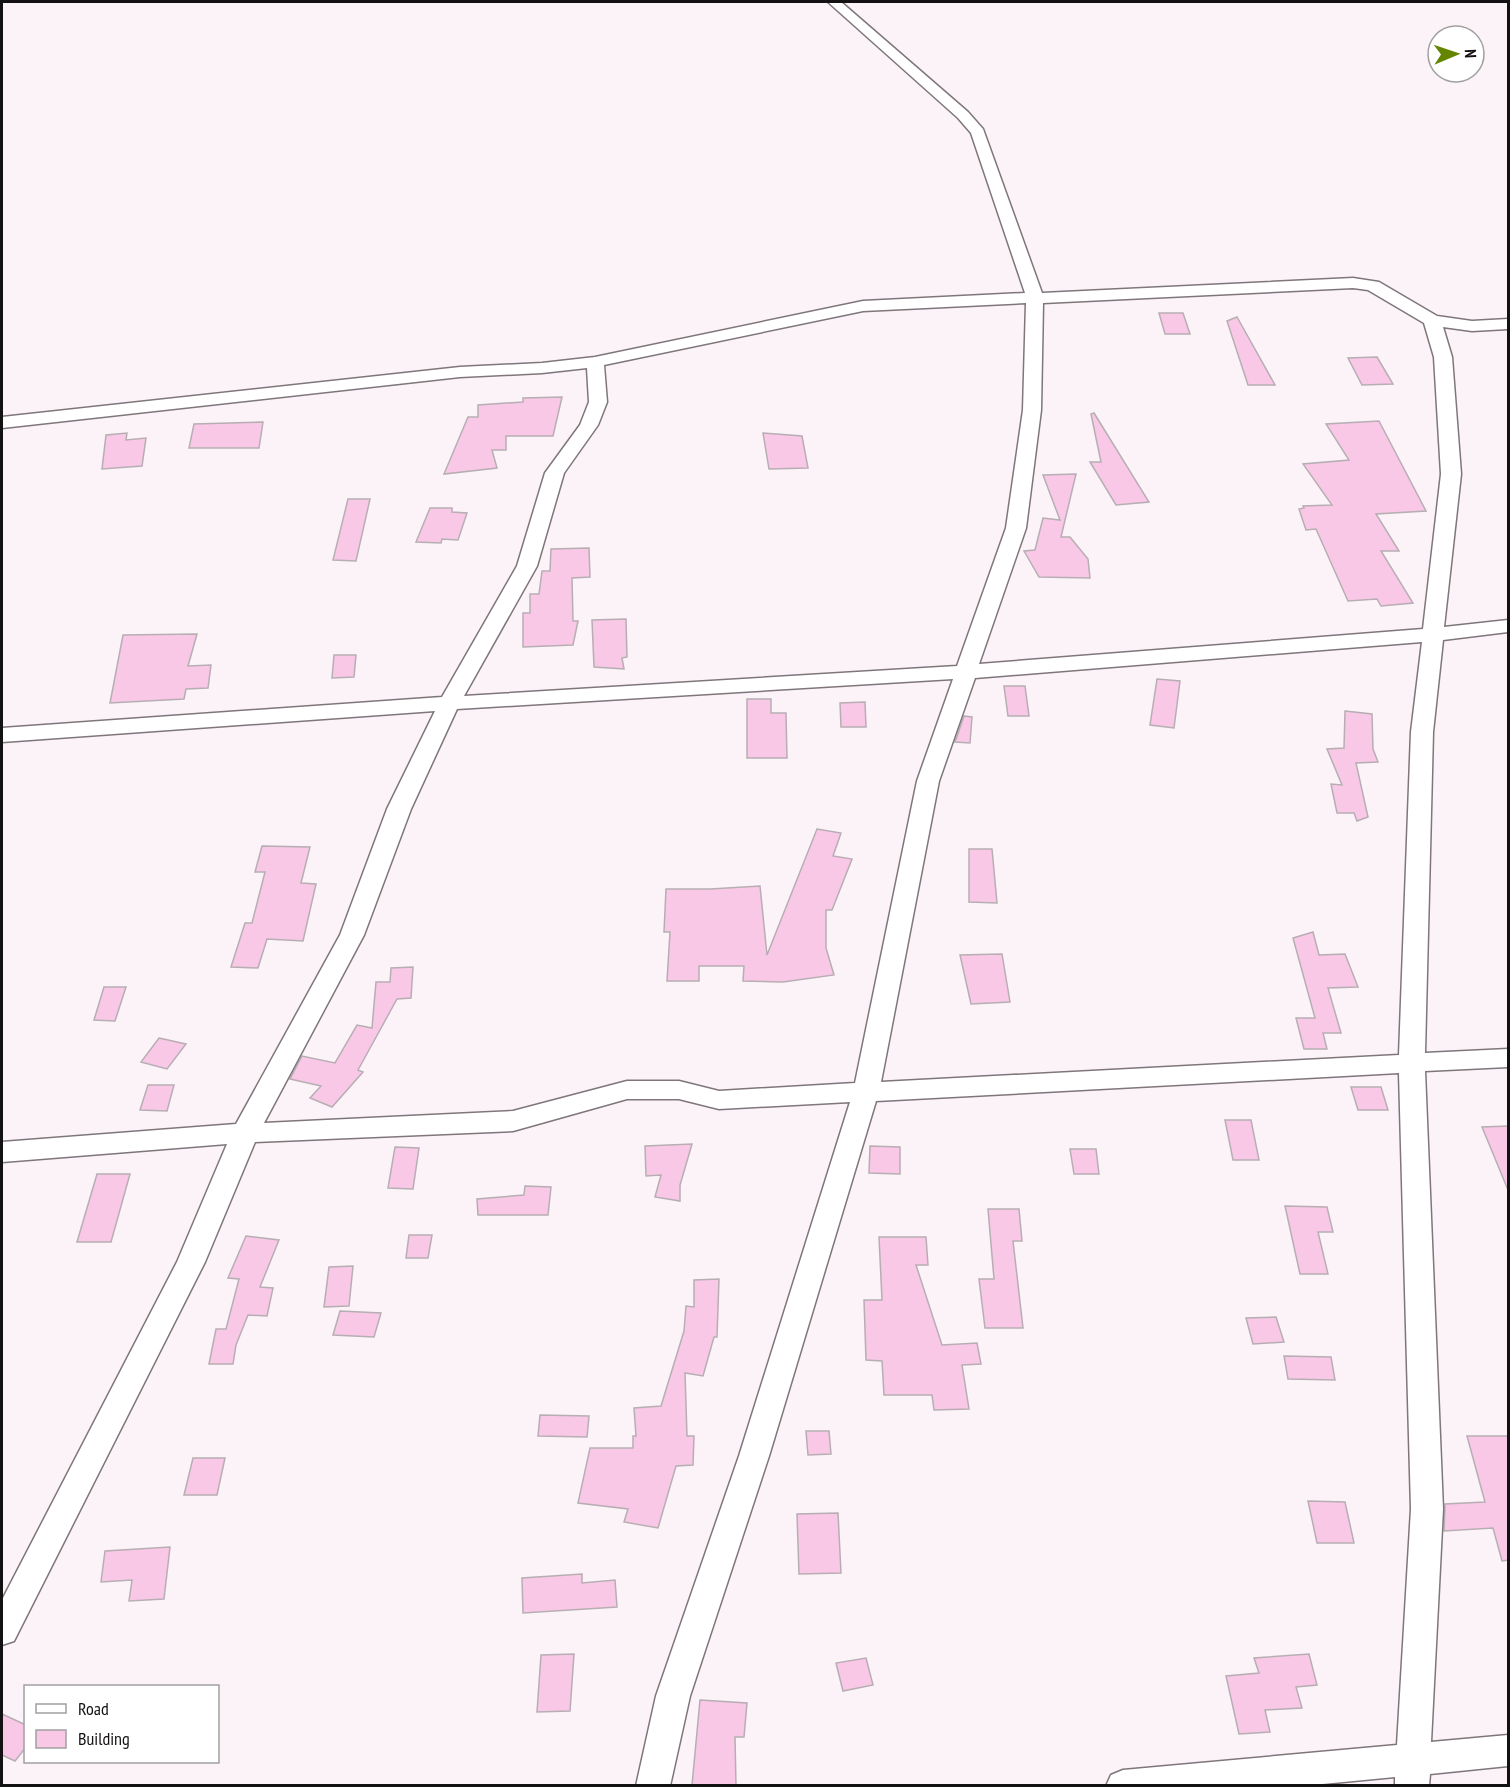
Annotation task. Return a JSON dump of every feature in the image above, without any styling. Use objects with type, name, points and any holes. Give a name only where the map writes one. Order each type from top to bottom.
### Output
[{"type":"street","points":[[653,1785],[673,1696],[754,1456],[866,1092],[928,781],[1016,528],[1032,410],[1035,298],[978,132],[963,115],[834,2]]},
{"type":"street","points":[[2,422],[460,372],[542,368],[595,362],[863,306],[1353,283],[1373,286],[1432,320],[1472,326],[1509,324]]},
{"type":"street","points":[[1412,1772],[1427,1509],[1412,1064],[1422,732],[1451,474],[1443,357],[1432,320]]},
{"type":"street","points":[[2,1631],[191,1262],[245,1132],[352,935],[399,809],[449,703],[527,566],[555,473],[589,425],[598,402],[595,362]]},
{"type":"street","points":[[2,735],[449,703],[965,672],[1433,635],[1509,626]]},
{"type":"street","points":[[2,1152],[245,1132],[513,1121],[627,1090],[679,1090],[719,1100],[1509,1058]]},
{"type":"street","points":[[1124,1785],[1412,1772],[1509,1751]]},
{"type":"building","points":[[1159,313],[1183,313],[1190,334],[1165,334]]},
{"type":"building","points":[[1237,317],[1275,385],[1248,385],[1227,321]]},
{"type":"building","points":[[1377,357],[1393,384],[1362,385],[1348,358]]},
{"type":"building","points":[[562,397],[553,436],[506,436],[506,450],[492,450],[497,468],[444,474],[468,417],[478,417],[478,405],[523,402],[523,398]]},
{"type":"building","points":[[1094,413],[1149,502],[1116,505],[1090,462],[1101,462],[1091,414]]},
{"type":"building","points":[[1379,421],[1426,511],[1376,514],[1399,551],[1381,551],[1413,603],[1381,606],[1377,599],[1348,601],[1316,529],[1306,530],[1299,509],[1304,508],[1303,506],[1332,505],[1303,464],[1349,460],[1326,424]]},
{"type":"building","points":[[263,422],[259,448],[189,448],[194,424]]},
{"type":"building","points":[[127,433],[126,440],[146,438],[142,466],[102,469],[106,435]]},
{"type":"building","points":[[763,433],[802,436],[808,468],[769,469]]},
{"type":"building","points":[[1076,474],[1061,537],[1070,537],[1088,559],[1090,578],[1039,577],[1024,551],[1035,550],[1043,518],[1060,520],[1043,475]]},
{"type":"building","points":[[348,499],[370,499],[356,561],[333,560]]},
{"type":"building","points":[[430,508],[452,508],[452,512],[467,513],[458,540],[442,539],[441,543],[416,542]]},
{"type":"building","points":[[589,548],[590,577],[572,578],[573,621],[578,621],[573,645],[523,647],[523,613],[530,613],[530,594],[539,594],[542,571],[550,571],[551,549]]},
{"type":"building","points":[[626,619],[627,657],[622,658],[624,669],[594,667],[592,620]]},
{"type":"building","points":[[197,634],[188,666],[211,665],[208,688],[186,689],[184,699],[110,703],[123,635]]},
{"type":"building","points":[[334,655],[356,655],[354,677],[332,678]]},
{"type":"building","points":[[1157,679],[1180,681],[1174,728],[1150,725]]},
{"type":"building","points":[[1004,686],[1025,686],[1029,716],[1008,716]]},
{"type":"building","points":[[747,699],[771,699],[771,713],[786,713],[787,758],[747,758]]},
{"type":"building","points":[[865,702],[866,727],[841,727],[840,703]]},
{"type":"building","points":[[1345,711],[1372,714],[1373,749],[1378,762],[1356,763],[1368,817],[1357,821],[1354,813],[1337,813],[1331,784],[1342,785],[1327,749],[1344,748]]},
{"type":"building","points":[[964,716],[972,717],[970,743],[955,742]]},
{"type":"building","points":[[817,829],[841,833],[833,856],[852,859],[832,910],[826,910],[826,948],[834,975],[783,982],[743,981],[744,966],[699,966],[699,981],[667,981],[670,932],[664,932],[666,889],[760,886],[767,955]]},
{"type":"building","points":[[262,846],[310,847],[301,883],[316,884],[303,941],[267,939],[258,968],[231,967],[245,923],[252,923],[265,872],[255,872]]},
{"type":"building","points":[[969,849],[992,849],[997,903],[969,902]]},
{"type":"building","points":[[1313,932],[1319,955],[1345,954],[1358,987],[1328,988],[1341,1033],[1323,1033],[1327,1049],[1304,1049],[1296,1018],[1315,1018],[1293,938]]},
{"type":"building","points":[[1002,954],[1010,1002],[971,1004],[960,955]]},
{"type":"building","points":[[413,967],[411,998],[397,999],[358,1070],[363,1072],[332,1107],[310,1098],[321,1086],[290,1079],[302,1056],[335,1063],[357,1025],[372,1028],[376,982],[390,982],[391,968]]},
{"type":"building","points":[[104,987],[126,987],[115,1021],[94,1020]]},
{"type":"building","points":[[159,1038],[186,1044],[167,1069],[141,1062]]},
{"type":"building","points":[[148,1085],[174,1085],[167,1111],[140,1110]]},
{"type":"building","points":[[1351,1087],[1381,1087],[1388,1110],[1358,1110]]},
{"type":"building","points":[[1225,1120],[1251,1120],[1259,1160],[1233,1160]]},
{"type":"building","points":[[1509,1126],[1509,1189],[1508,1190],[1482,1127]]},
{"type":"building","points":[[692,1144],[680,1185],[680,1201],[655,1197],[661,1175],[646,1176],[645,1146]]},
{"type":"building","points":[[870,1146],[900,1147],[900,1174],[869,1173]]},
{"type":"building","points":[[395,1147],[419,1148],[413,1189],[388,1188]]},
{"type":"building","points":[[1070,1149],[1096,1149],[1099,1174],[1074,1174]]},
{"type":"building","points":[[97,1174],[130,1174],[111,1242],[77,1242]]},
{"type":"building","points":[[525,1186],[551,1187],[548,1215],[478,1215],[477,1199],[524,1195]]},
{"type":"building","points":[[1285,1206],[1327,1207],[1333,1232],[1318,1232],[1328,1274],[1300,1274]]},
{"type":"building","points":[[988,1209],[1019,1209],[1022,1241],[1013,1241],[1023,1328],[985,1328],[979,1279],[994,1279]]},
{"type":"building","points":[[409,1235],[432,1235],[428,1258],[406,1258]]},
{"type":"building","points":[[246,1236],[279,1240],[260,1287],[273,1288],[267,1316],[248,1315],[236,1345],[233,1364],[209,1364],[216,1329],[226,1329],[239,1279],[228,1278]]},
{"type":"building","points":[[879,1237],[926,1237],[928,1265],[916,1265],[942,1345],[977,1343],[981,1364],[962,1365],[969,1409],[934,1410],[932,1395],[884,1395],[882,1361],[866,1360],[864,1300],[882,1300]]},
{"type":"building","points":[[353,1266],[349,1306],[324,1307],[329,1267]]},
{"type":"building","points":[[719,1279],[717,1337],[714,1337],[703,1376],[685,1373],[687,1436],[694,1436],[693,1465],[676,1466],[658,1528],[624,1522],[628,1509],[578,1503],[590,1448],[633,1448],[633,1436],[636,1436],[634,1408],[661,1406],[684,1331],[686,1306],[694,1307],[694,1280]]},
{"type":"building","points":[[340,1311],[381,1313],[374,1337],[333,1335]]},
{"type":"building","points":[[1276,1317],[1284,1342],[1253,1344],[1246,1318]]},
{"type":"building","points":[[1284,1356],[1331,1357],[1335,1380],[1288,1379]]},
{"type":"building","points":[[540,1415],[589,1416],[587,1437],[538,1436]]},
{"type":"building","points":[[806,1431],[829,1431],[831,1454],[808,1455]]},
{"type":"building","points":[[1467,1436],[1509,1436],[1509,1560],[1502,1561],[1493,1528],[1444,1531],[1445,1504],[1485,1502]]},
{"type":"building","points":[[193,1458],[225,1458],[217,1495],[184,1495]]},
{"type":"building","points":[[1308,1501],[1345,1502],[1354,1543],[1317,1543]]},
{"type":"building","points":[[838,1513],[841,1573],[799,1574],[797,1514]]},
{"type":"building","points":[[170,1547],[164,1599],[129,1601],[132,1580],[101,1582],[105,1551]]},
{"type":"building","points":[[582,1574],[582,1583],[615,1580],[617,1607],[523,1613],[522,1578]]},
{"type":"building","points":[[574,1654],[570,1711],[537,1712],[541,1655]]},
{"type":"building","points":[[1309,1654],[1317,1685],[1296,1687],[1302,1708],[1265,1710],[1270,1732],[1239,1734],[1226,1676],[1259,1673],[1254,1658]]},
{"type":"building","points":[[866,1658],[873,1685],[843,1691],[836,1663]]},
{"type":"building","points":[[700,1700],[747,1703],[744,1737],[735,1737],[736,1785],[692,1785]]},
{"type":"building","points":[[2,1714],[24,1724],[24,1750],[15,1761],[2,1755]]}]
